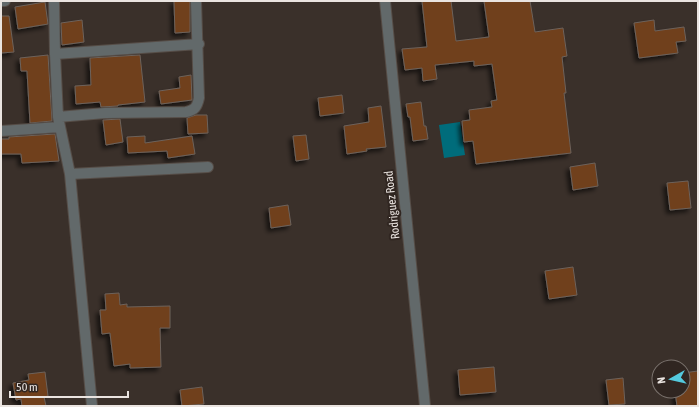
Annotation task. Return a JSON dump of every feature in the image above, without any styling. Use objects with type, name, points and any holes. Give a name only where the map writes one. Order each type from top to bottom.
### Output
[{"type":"street","points":[[54,1],[58,117],[70,174],[92,406]]},
{"type":"street","points":[[58,117],[105,113],[186,112],[193,110],[197,106],[200,98],[196,1]]},
{"type":"street","name":"Rodriguez Road","points":[[385,1],[425,406]]},
{"type":"street","points":[[55,54],[198,44]]},
{"type":"street","points":[[1,131],[60,127]]},
{"type":"street","points":[[70,174],[208,167]]},
{"type":"water","points":[[460,122],[465,155],[444,158],[439,125]]},
{"type":"building","points":[[174,1],[190,1],[190,32],[175,33]]},
{"type":"building","points":[[422,1],[451,1],[456,41],[489,37],[484,1],[530,1],[535,32],[563,28],[567,56],[562,57],[566,93],[564,93],[571,153],[476,164],[473,141],[464,142],[462,121],[470,120],[469,110],[492,107],[491,101],[497,100],[492,64],[474,66],[474,61],[435,65],[437,79],[423,81],[422,68],[405,70],[402,49],[427,47]]},
{"type":"building","points":[[45,2],[48,24],[18,29],[15,7]]},
{"type":"building","points":[[1,16],[9,16],[14,52],[1,53]]},
{"type":"building","points":[[82,20],[84,42],[62,45],[61,23]]},
{"type":"building","points":[[654,20],[655,31],[684,27],[686,41],[676,42],[678,53],[639,58],[634,23]]},
{"type":"building","points":[[48,55],[52,121],[30,123],[27,71],[21,71],[20,58]]},
{"type":"building","points":[[140,55],[145,102],[101,107],[100,102],[76,104],[75,86],[91,85],[90,58]]},
{"type":"building","points":[[191,75],[192,100],[161,104],[159,91],[180,88],[179,77]]},
{"type":"building","points":[[342,95],[344,113],[320,116],[318,98]]},
{"type":"building","points":[[421,102],[424,126],[426,126],[428,139],[413,141],[410,117],[408,117],[406,104]]},
{"type":"building","points":[[381,106],[386,147],[366,149],[367,151],[347,154],[344,126],[369,122],[368,108]]},
{"type":"building","points":[[196,115],[207,115],[208,133],[188,134],[187,118]]},
{"type":"building","points":[[120,119],[123,142],[106,145],[103,120]]},
{"type":"building","points":[[55,134],[59,161],[22,163],[21,154],[1,154],[1,139],[9,139],[9,137]]},
{"type":"building","points":[[306,135],[309,159],[296,161],[293,136]]},
{"type":"building","points":[[145,136],[145,143],[192,136],[195,154],[168,158],[167,151],[128,153],[127,137]]},
{"type":"building","points":[[595,163],[598,186],[573,190],[570,167]]},
{"type":"building","points":[[688,181],[691,208],[670,210],[667,183]]},
{"type":"building","points":[[288,205],[291,225],[271,228],[269,208]]},
{"type":"building","points":[[573,267],[577,295],[549,299],[545,271]]},
{"type":"building","points":[[119,293],[120,305],[127,304],[127,307],[170,306],[170,328],[160,328],[161,367],[130,368],[130,364],[114,366],[110,333],[102,334],[100,310],[106,310],[105,294]]},
{"type":"building","points":[[494,367],[496,392],[460,395],[458,370]]},
{"type":"building","points":[[698,371],[698,406],[677,406],[676,399],[691,399],[691,372]]},
{"type":"building","points":[[45,372],[48,396],[44,397],[46,406],[22,406],[21,399],[16,400],[13,383],[29,380],[28,374]]},
{"type":"building","points":[[623,378],[625,404],[609,405],[606,380]]},
{"type":"building","points":[[202,387],[204,404],[182,406],[180,390]]}]
